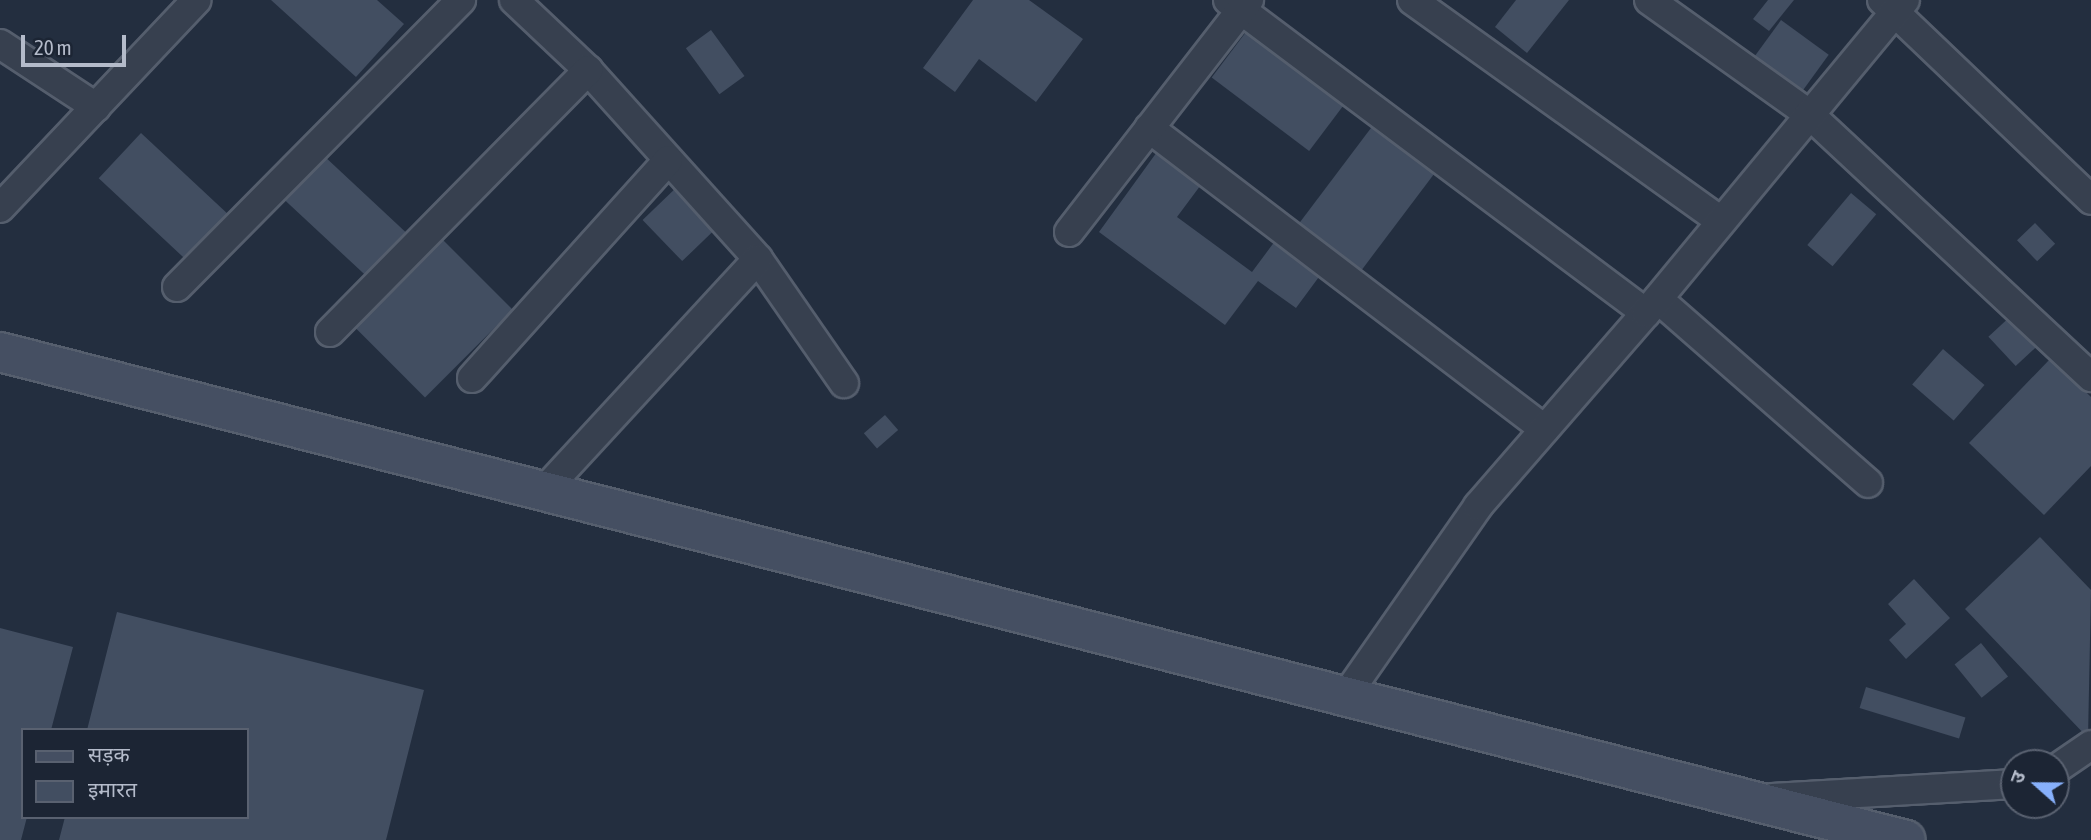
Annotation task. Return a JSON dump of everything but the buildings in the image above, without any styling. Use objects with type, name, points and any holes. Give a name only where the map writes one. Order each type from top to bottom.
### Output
[{"type":"street","points":[[0,208],[197,0]]},
{"type":"street","points":[[177,287],[461,0]]},
{"type":"street","points":[[514,0],[587,70],[758,259],[844,383]]},
{"type":"street","points":[[1412,0],[1721,221]]},
{"type":"street","points":[[1649,0],[1809,114],[2091,377]]},
{"type":"street","points":[[1345,697],[1478,506],[1652,306],[1809,114],[1895,3],[2091,200]]},
{"type":"street","points":[[1069,232],[1239,4],[1652,306],[1868,483]]},
{"type":"street","points":[[0,44],[96,107]]},
{"type":"street","points":[[330,332],[587,70]]},
{"type":"street","points":[[1149,128],[1544,429]]},
{"type":"street","points":[[472,378],[668,160]]},
{"type":"street","points":[[542,493],[758,259]]},
{"type":"street","points":[[0,352],[542,493],[1906,840]]},
{"type":"street","points":[[2070,759],[2091,745]]},
{"type":"street","points":[[1749,800],[2000,785]]}]
